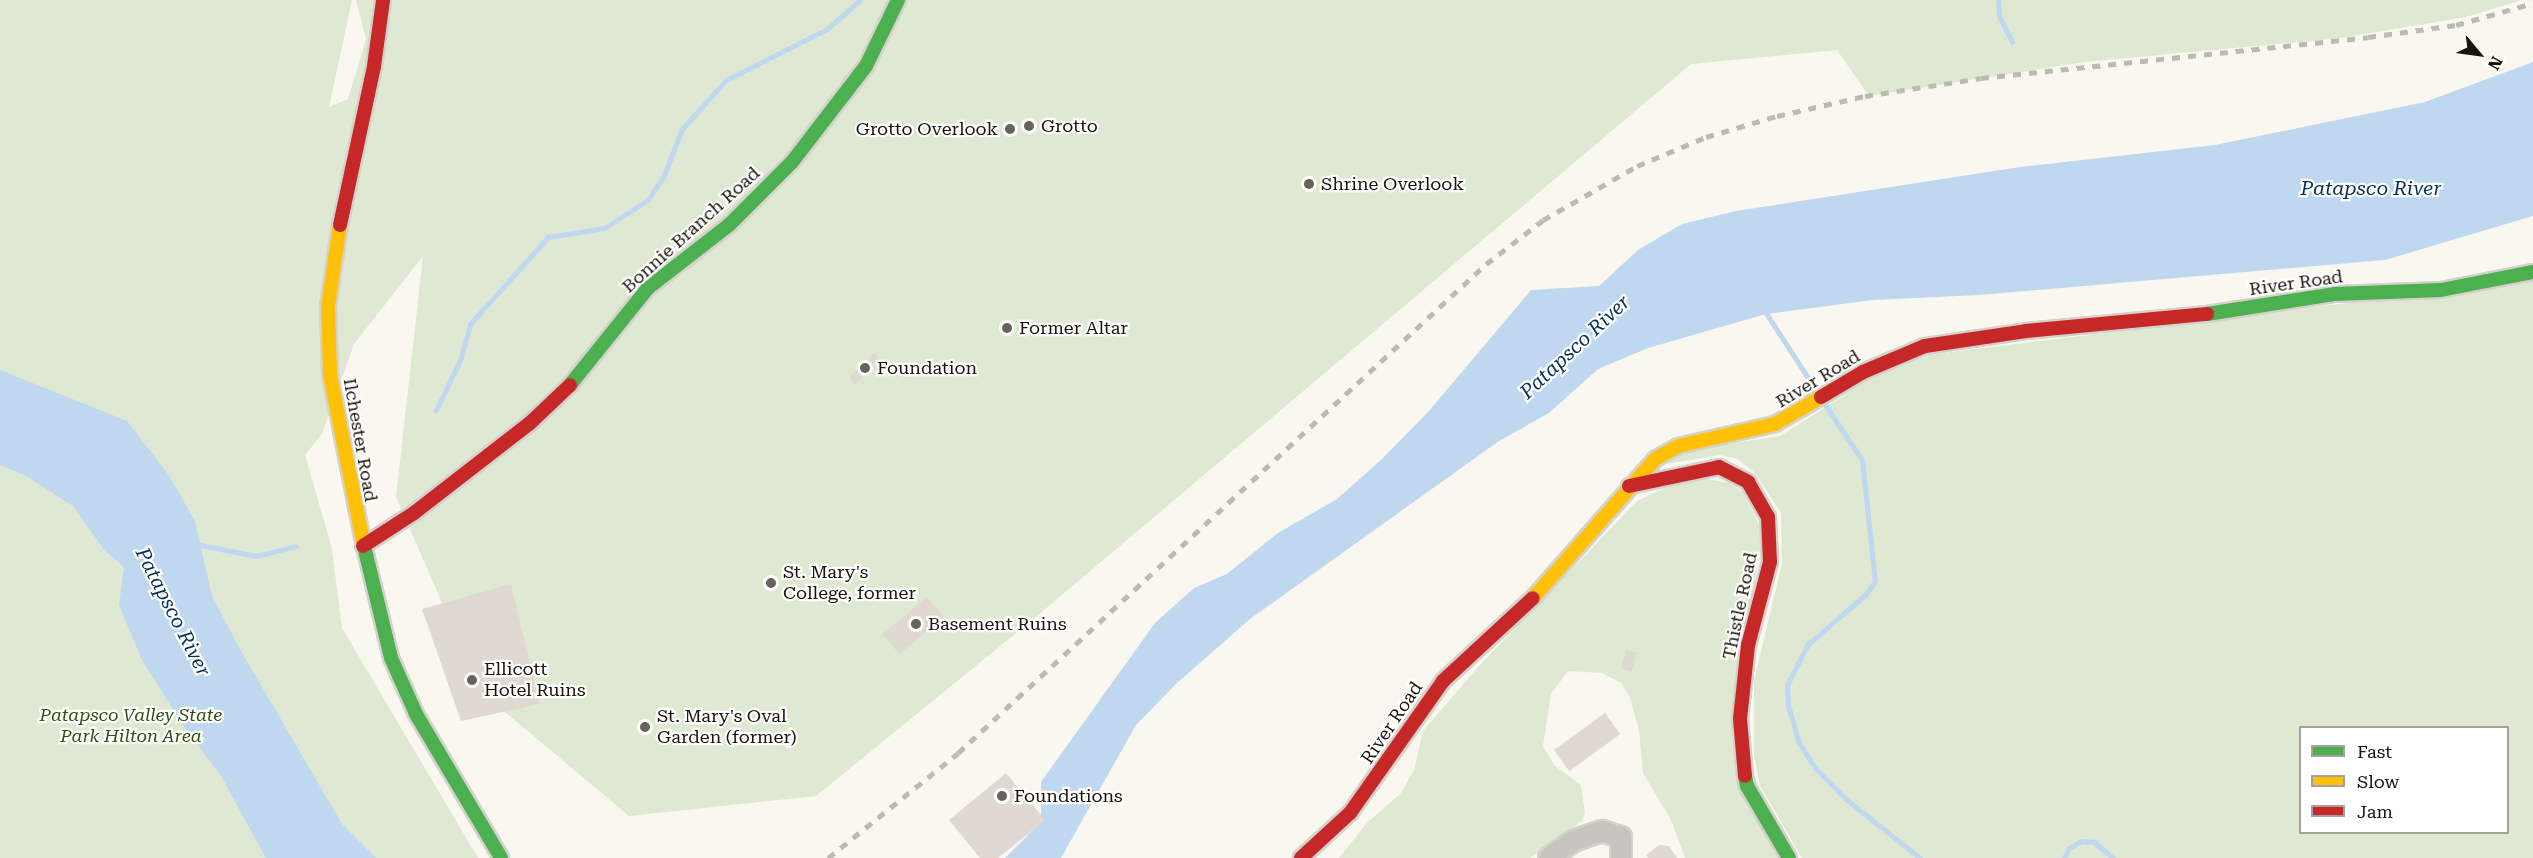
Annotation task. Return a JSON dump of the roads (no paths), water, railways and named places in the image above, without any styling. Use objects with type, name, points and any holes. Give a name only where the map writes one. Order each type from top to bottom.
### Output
[{"type":"street","name":"Ilchester Road","points":[[382,0],[374,66],[335,246],[328,306],[330,375],[363,546],[391,658],[417,714],[501,858]]},
{"type":"street","name":"Bonnie Branch Road","points":[[363,546],[414,513],[530,423],[569,387],[648,288],[729,225],[792,162],[866,66],[898,0]]},
{"type":"street","name":"River Road","points":[[1301,858],[1350,813],[1443,681],[1520,613],[1655,459],[1678,446],[1775,424],[1804,411],[1835,389],[1895,356],[1978,337],[2185,316],[2335,294],[2441,290],[2533,272]]},
{"type":"street","name":"Thistle Road","points":[[1629,486],[1719,467],[1748,482],[1760,498],[1768,517],[1770,562],[1748,645],[1740,719],[1741,753],[1748,786],[1789,858]]},
{"type":"street","points":[[1549,858],[1573,842],[1602,831],[1621,837],[1621,858]]},
{"type":"water","name":"Patapsco River","points":[[2533,62],[2533,216],[2385,260],[1979,295],[1873,300],[1766,314],[1648,348],[1598,369],[1549,413],[1499,441],[1250,619],[1177,683],[1136,725],[1061,858],[1005,858],[1041,822],[1041,782],[1155,623],[1194,588],[1227,574],[1278,533],[1337,499],[1382,459],[1429,411],[1531,290],[1599,286],[1638,250],[1682,224],[1736,211],[2020,167],[2215,145],[2425,102]]},
{"type":"water","name":"Patapsco River","points":[[0,370],[127,421],[168,474],[195,521],[212,596],[241,651],[342,824],[376,858],[266,858],[221,776],[182,724],[141,658],[119,605],[124,567],[105,551],[73,506],[28,477],[0,465]]},
{"type":"waterway","points":[[436,410],[461,358],[470,324],[548,237],[604,228],[648,200],[664,175],[682,129],[726,80],[827,29],[860,0]]},
{"type":"waterway","points":[[1998,0],[1999,16],[2012,42]]},
{"type":"waterway","points":[[1764,310],[1816,390]]},
{"type":"waterway","points":[[1824,403],[1862,460],[1875,581],[1866,594],[1808,644],[1787,685],[1788,705],[1799,743],[1816,769],[1847,800],[1920,858]]},
{"type":"waterway","points":[[195,544],[256,556],[296,546]]},
{"type":"waterway","points":[[2064,858],[2069,848],[2081,841],[2094,842],[2113,858]]},
{"type":"railway","points":[[828,858],[958,753],[1486,264],[1543,220],[1637,166],[1706,137],[1777,116],[1865,96],[1981,78],[2368,37],[2456,25],[2533,3]]},
{"type":"place","name":"Grotto","points":[[1029,126]]},
{"type":"place","name":"Grotto Overlook","points":[[1010,129]]},
{"type":"place","name":"Shrine Overlook","points":[[1309,184]]},
{"type":"place","name":"Former Altar","points":[[1007,328]]},
{"type":"place","name":"Foundation","points":[[865,368]]},
{"type":"place","name":"St. Mary's College, former","points":[[771,583]]},
{"type":"place","name":"Basement Ruins","points":[[916,624]]},
{"type":"place","name":"Ellicott Hotel Ruins","points":[[472,680]]},
{"type":"place","name":"St. Mary's Oval Garden (former)","points":[[645,727]]},
{"type":"place","name":"Foundations","points":[[1002,796]]},
{"type":"park label","name":"Patapsco Valley State Park Hilton Area","points":[[131,726]]}]
